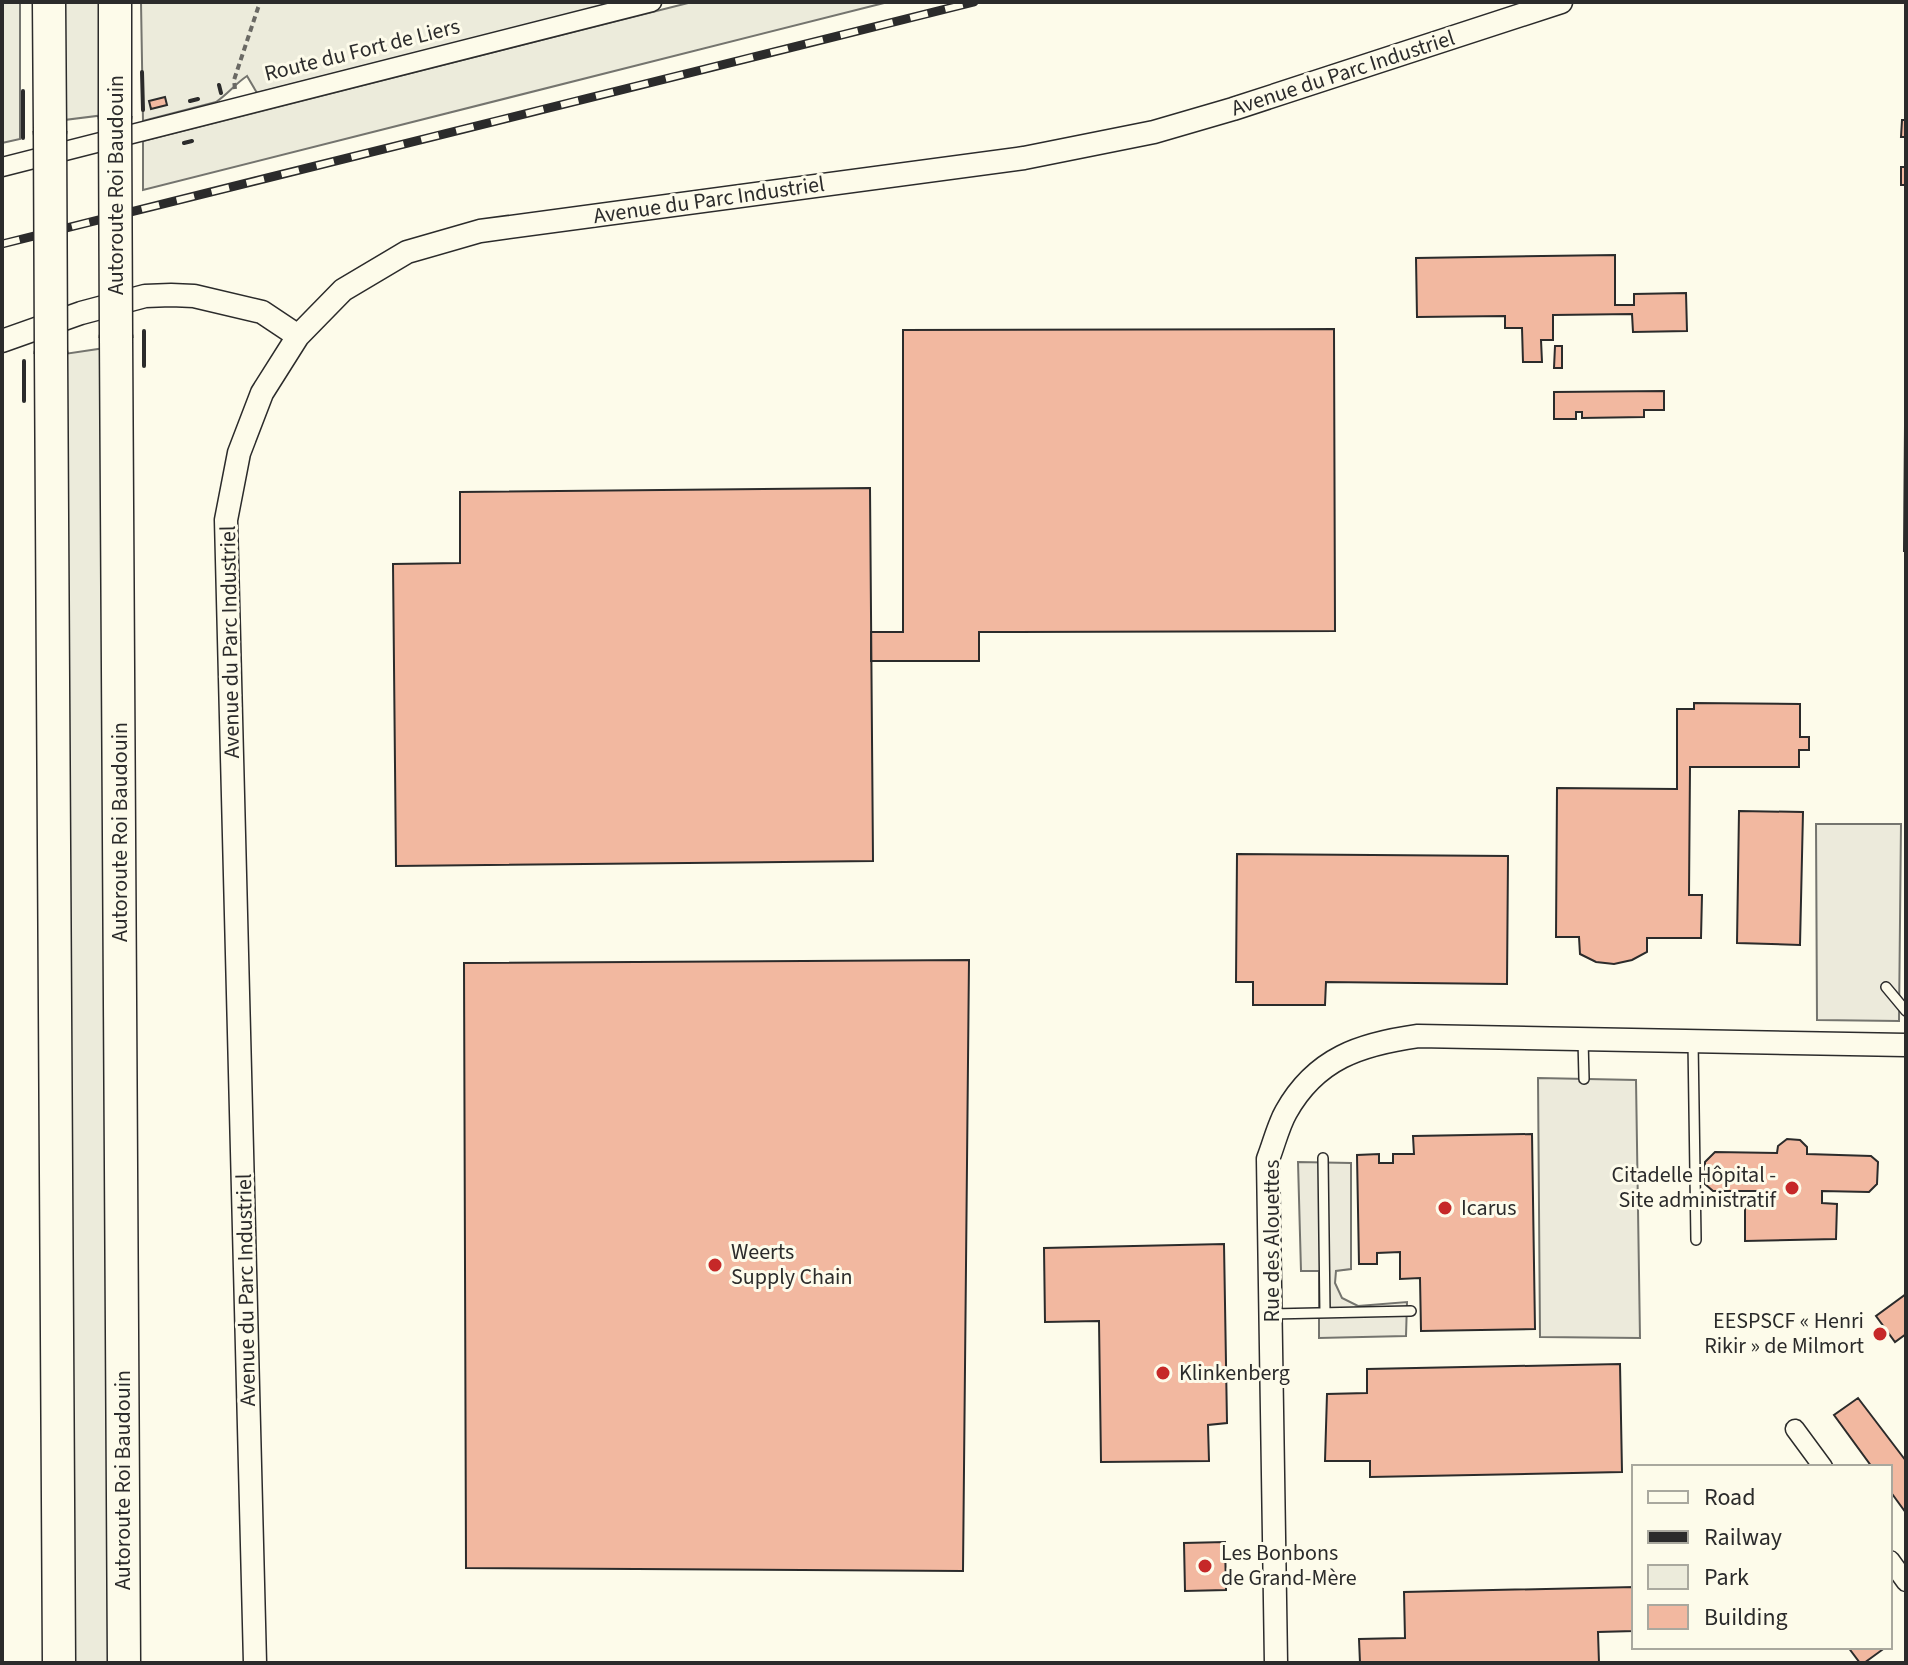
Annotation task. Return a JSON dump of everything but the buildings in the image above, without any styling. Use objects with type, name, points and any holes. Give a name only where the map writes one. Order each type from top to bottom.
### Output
[{"type":"highway","points":[[49,2],[59,1663]]},
{"type":"highway","name":"Autoroute Roi Baudouin","points":[[115,2],[124,1663]]},
{"type":"street","name":"Route du Fort de Liers","points":[[2,167],[652,2]]},
{"type":"street","name":"Avenue du Parc Industriel","points":[[255,1663],[226,520],[239,453],[262,393],[298,336],[343,290],[407,252],[480,231],[1024,158],[1154,132],[1561,2]]},
{"type":"street","points":[[2,341],[81,313],[145,296],[171,295],[194,296],[262,312],[298,336]]},
{"type":"street","name":"Rue des Alouettes","points":[[1276,1663],[1268,1159],[1286,1112],[1312,1080],[1345,1053],[1377,1042],[1418,1036],[1906,1045]]},
{"type":"street","points":[[1795,1429],[1822,1465]]},
{"type":"street","points":[[1892,1563],[1906,1582]]},
{"type":"lane","points":[[1886,987],[1906,1011]]},
{"type":"lane","points":[[1583,1039],[1584,1079]]},
{"type":"lane","points":[[1693,1041],[1696,1240]]},
{"type":"lane","points":[[1323,1158],[1325,1313]]},
{"type":"lane","points":[[1271,1314],[1411,1311]]},
{"type":"path","points":[[237,107],[234,80],[260,2]]},
{"type":"green space","points":[[2,2],[20,2],[20,139],[2,143]]},
{"type":"green space","points":[[64,2],[103,2],[104,115],[64,120]]},
{"type":"green space","points":[[141,2],[617,2],[257,93],[247,76],[216,102],[143,121]]},
{"type":"green space","points":[[692,2],[888,2],[143,190],[143,141]]},
{"type":"green space","points":[[105,348],[108,1663],[73,1663],[64,354]]},
{"type":"shaded area","points":[[1816,824],[1901,824],[1899,1021],[1817,1020]]},
{"type":"shaded area","points":[[1538,1078],[1636,1080],[1640,1338],[1540,1337]]},
{"type":"shaded area","points":[[1298,1162],[1351,1163],[1351,1269],[1336,1271],[1335,1283],[1342,1298],[1358,1306],[1407,1302],[1406,1336],[1319,1338],[1319,1271],[1301,1271]]},
{"type":"railway","points":[[2,244],[974,2]]},
{"type":"wall","points":[[142,72],[143,110]]},
{"type":"wall","points":[[219,85],[221,93]]},
{"type":"wall","points":[[23,91],[23,138]]},
{"type":"wall","points":[[190,101],[198,99]]},
{"type":"wall","points":[[184,143],[192,141]]},
{"type":"wall","points":[[144,331],[144,366]]},
{"type":"wall","points":[[24,361],[24,401]]},
{"type":"place","name":"Citadelle Hôpital - Site administratif","points":[[1792,1188]]},
{"type":"place","name":"Icarus","points":[[1445,1208]]},
{"type":"place","name":"Weerts Supply Chain","points":[[715,1265]]},
{"type":"place","name":"EESPSCF « Henri Rikir » de Milmort","points":[[1880,1334]]},
{"type":"place","name":"Klinkenberg","points":[[1163,1373]]},
{"type":"place","name":"Les Bonbons de Grand-Mère","points":[[1205,1566]]}]
